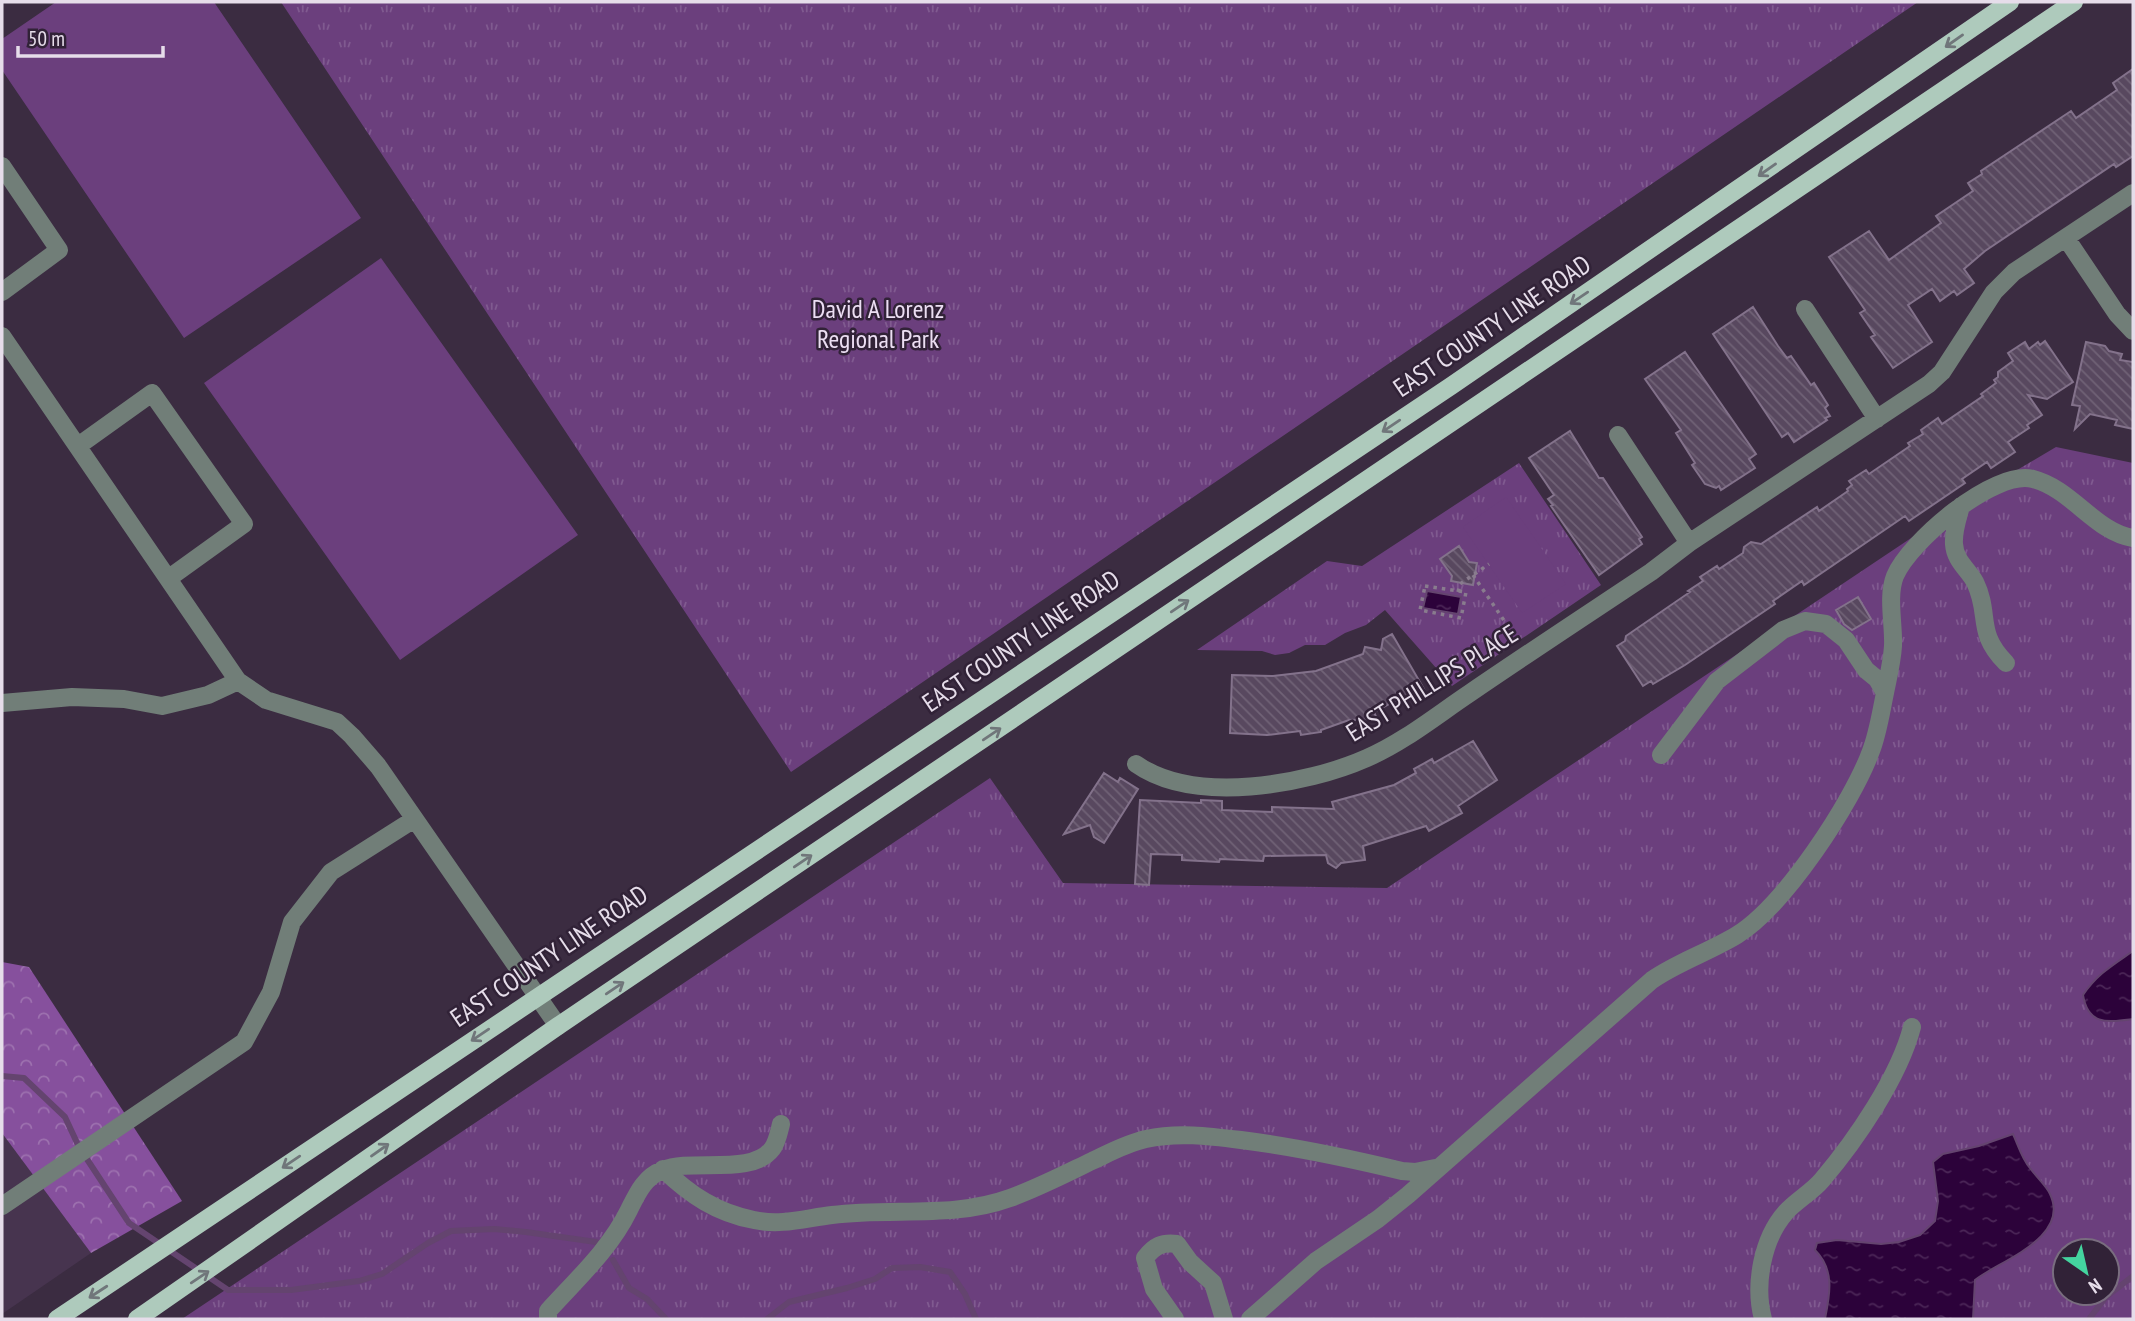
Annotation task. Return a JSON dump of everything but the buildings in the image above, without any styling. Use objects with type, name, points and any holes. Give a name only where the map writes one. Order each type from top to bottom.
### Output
[{"type":"main road","name":"EAST COUNTY LINE ROAD","points":[[57,1319],[1440,393],[2010,2]]},
{"type":"main road","points":[[137,1319],[223,1262],[558,1026],[2074,2]]},
{"type":"street","points":[[2,166],[59,250],[2,292]]},
{"type":"street","name":"EAST PHILLIPS PLACE","points":[[1136,764],[1146,771],[1177,783],[1222,787],[1302,780],[1335,771],[1389,747],[1929,384],[1942,372],[1994,292],[2007,279],[2133,193]]},
{"type":"street","points":[[2066,238],[2117,314],[2133,331]]},
{"type":"street","points":[[1805,309],[1877,419]]},
{"type":"street","points":[[2,336],[238,681],[266,700],[337,722],[352,736],[377,766],[558,1026]]},
{"type":"street","points":[[78,446],[152,393],[244,524],[169,578]]},
{"type":"street","points":[[1618,435],[1689,543]]},
{"type":"street","points":[[1250,1319],[1316,1261],[1377,1219],[1444,1163],[1651,980],[1737,934],[1775,900],[1844,808],[1872,749],[1893,644],[1891,618],[1894,578],[1914,545],[1980,492],[2009,480],[2031,478],[2052,486],[2126,537],[2133,550]]},
{"type":"street","points":[[1961,506],[1954,545],[1958,561],[1974,581],[1981,600],[1986,635],[1994,652],[2006,663]]},
{"type":"street","points":[[1661,755],[1717,681],[1776,635],[1805,621],[1826,624],[1846,640],[1885,693]]},
{"type":"street","points":[[2,703],[72,697],[124,699],[162,706],[208,695],[238,681]]},
{"type":"street","points":[[2,1206],[244,1042],[271,992],[292,922],[331,872],[413,820]]},
{"type":"street","points":[[1763,1319],[1758,1293],[1762,1263],[1770,1238],[1784,1214],[1820,1183],[1851,1141],[1905,1052],[1912,1027]]},
{"type":"street","points":[[548,1315],[614,1237],[638,1191],[649,1178],[663,1169],[694,1164],[734,1164],[760,1158],[772,1150],[781,1124]]},
{"type":"street","points":[[663,1169],[710,1207],[756,1221],[784,1223],[832,1215],[933,1213],[972,1209],[1008,1199],[1145,1139],[1176,1135],[1226,1138],[1316,1150],[1402,1171],[1431,1170],[1444,1163]]},
{"type":"street","points":[[1402,1171],[1409,1177],[1413,1189]]},
{"type":"street","points":[[1175,1319],[1154,1289],[1145,1258],[1152,1248],[1166,1242],[1177,1244],[1190,1262],[1213,1283],[1224,1319]]},
{"type":"path","points":[[1458,592],[1460,584],[1489,564]]},
{"type":"path","points":[[1474,575],[1527,655]]},
{"type":"path","points":[[1425,586],[1458,592],[1466,593],[1461,618],[1420,610],[1425,586]]},
{"type":"shaded area","points":[[2,1133],[91,1253],[2,1314]]},
{"type":"green space","points":[[56,2],[214,2],[361,218],[184,338],[2,70],[2,39]]},
{"type":"green space","name":"David A Lorenz Regional Park","points":[[281,2],[1918,2],[791,772]]},
{"type":"green space","points":[[381,258],[578,535],[400,660],[204,383]]},
{"type":"green space","points":[[2056,447],[2133,463],[2133,1319],[182,1319],[990,778],[1063,883],[1387,888],[1980,492]]},
{"type":"green space","points":[[1519,463],[1601,585],[1452,686],[1385,610],[1366,625],[1325,645],[1305,645],[1289,653],[1275,655],[1262,651],[1197,650],[1327,561],[1362,566]]},
{"type":"green space","points":[[1506,497],[1566,584],[1522,613],[1463,527]]},
{"type":"green space","points":[[2,962],[29,967],[182,1201],[91,1253],[2,1133]]},
{"type":"water","points":[[1427,591],[1461,597],[1458,614],[1423,608]]},
{"type":"water","points":[[2133,951],[2133,1019],[2108,1021],[2094,1017],[2089,1012],[2083,995],[2100,976]]},
{"type":"water","points":[[2013,1134],[2025,1160],[2050,1194],[2054,1210],[2051,1223],[2042,1236],[1975,1280],[1973,1319],[1825,1319],[1829,1283],[1826,1266],[1815,1250],[1817,1243],[1837,1240],[1881,1244],[1920,1235],[1935,1221],[1938,1201],[1933,1162],[1943,1154],[1979,1146]]},
{"type":"waterway","points":[[2,1076],[24,1078],[65,1117],[79,1147],[129,1223],[228,1290],[291,1290],[359,1281],[382,1274],[451,1231],[494,1229],[596,1242]]},
{"type":"waterway","points":[[613,1260],[629,1288],[647,1299],[666,1319]]},
{"type":"waterway","points":[[767,1319],[789,1302],[875,1279],[892,1268],[920,1267],[950,1272],[965,1294],[976,1319]]},
{"type":"waterway","points":[[2089,1319],[2106,1297],[2133,1276]]}]
